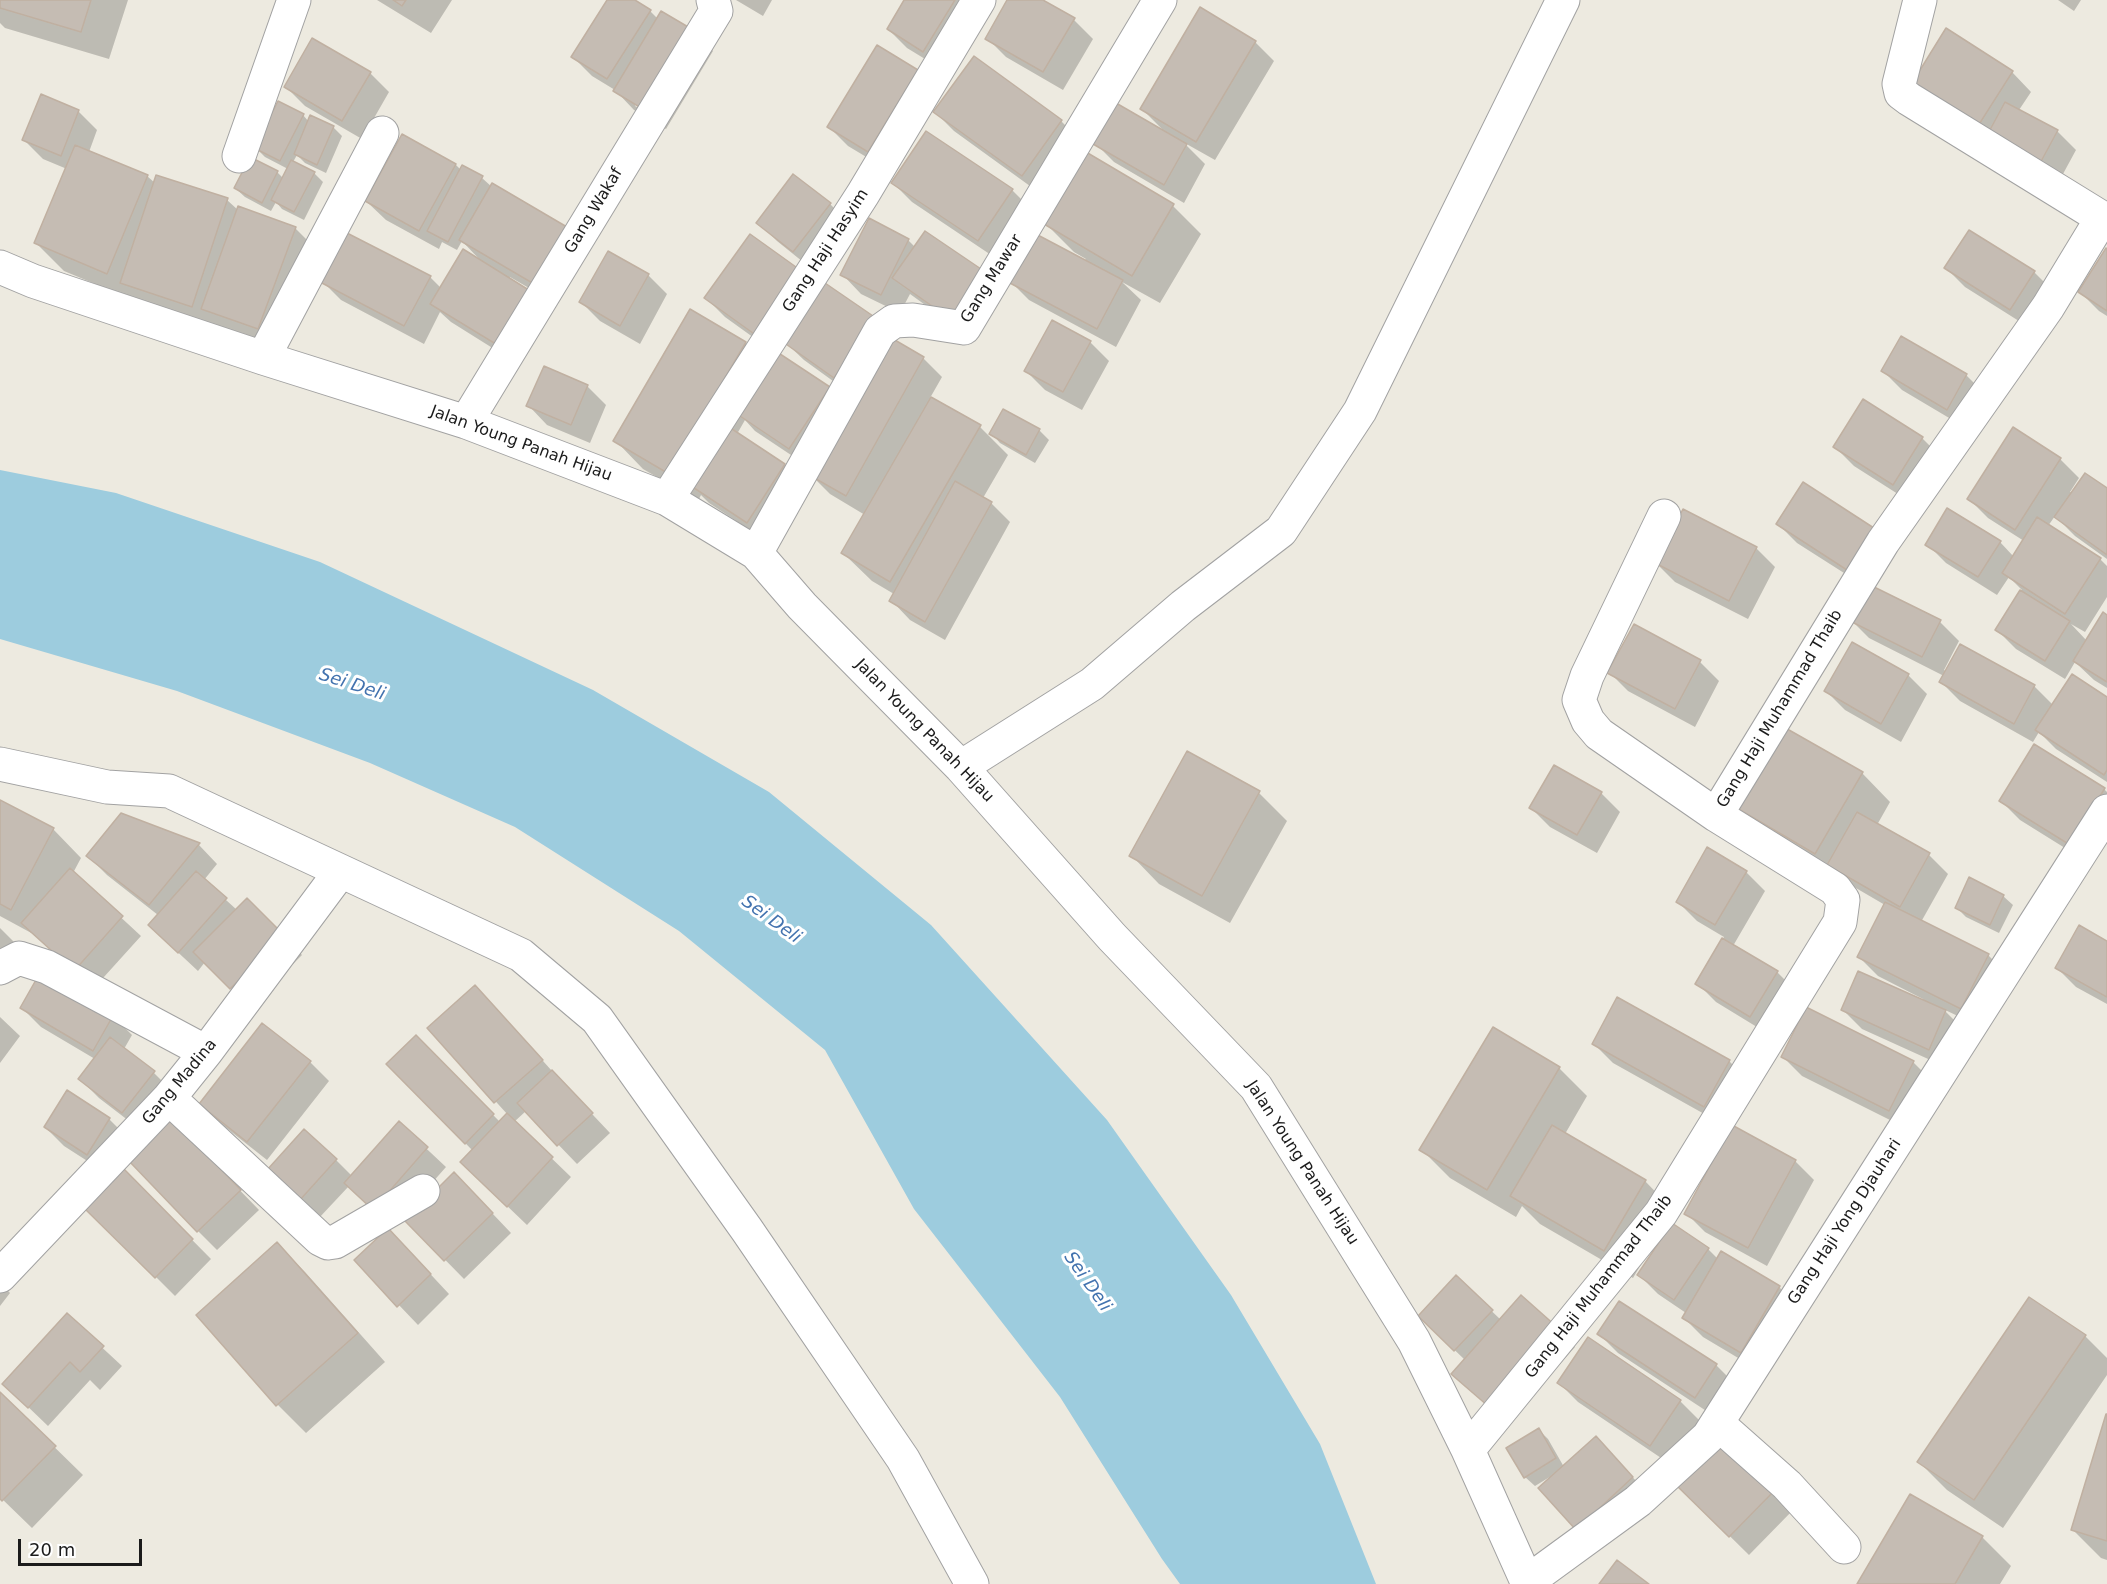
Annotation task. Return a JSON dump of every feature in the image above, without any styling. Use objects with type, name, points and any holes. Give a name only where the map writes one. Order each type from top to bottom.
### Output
[{"type":"street","points":[[239,156],[294,0]]},
{"type":"street","name":"Gang Wakaf","points":[[466,422],[716,11],[713,0]]},
{"type":"street","name":"Gang Haji Hasyim","points":[[667,499],[863,194],[979,0]]},
{"type":"street","name":"Gang Mawar","points":[[756,553],[880,331],[894,321],[913,320],[964,328],[1160,0]]},
{"type":"street","points":[[961,767],[1092,684],[1183,606],[1281,531],[1360,411],[1563,0]]},
{"type":"street","points":[[1920,0],[1899,84],[1901,93],[2104,220]]},
{"type":"street","points":[[263,358],[382,133]]},
{"type":"street","name":"Gang Haji Muhammad Thaib","points":[[1468,1450],[1661,1213],[1840,922],[1843,900],[1835,889],[1716,815],[1883,542],[2048,308],[2104,220]]},
{"type":"street","name":"Jalan Young Panah Hijau","points":[[0,267],[33,281],[263,358],[466,422],[667,499],[756,553],[802,606],[961,767],[1112,937],[1256,1087],[1413,1341],[1468,1450],[1527,1583]]},
{"type":"street","points":[[1664,516],[1587,676],[1579,700],[1587,721],[1599,734],[1716,815]]},
{"type":"street","points":[[0,764],[107,787],[169,791],[521,955],[597,1019],[747,1230],[903,1459],[972,1584]]},
{"type":"street","name":"Gang Haji Yong Djauhari","points":[[1527,1583],[1638,1501],[1708,1437],[2107,811]]},
{"type":"street","name":"Gang Madina","points":[[0,1276],[170,1098],[340,872]]},
{"type":"street","points":[[0,968],[19,958],[47,967],[206,1052]]},
{"type":"street","points":[[170,1098],[320,1239],[328,1243],[335,1242],[423,1191]]},
{"type":"street","points":[[1717,1423],[1787,1485],[1845,1547]]},
{"type":"water","name":"Sei Deli","points":[[0,470],[116,493],[320,562],[593,690],[769,792],[931,925],[1107,1120],[1231,1295],[1320,1444],[1376,1584],[1180,1584],[1060,1397],[914,1209],[825,1050],[679,931],[515,827],[370,763],[177,691],[0,639]]},
{"type":"building","points":[[0,0],[91,0],[81,32],[0,8]]},
{"type":"building","points":[[393,0],[406,0],[402,6]]},
{"type":"building","points":[[607,0],[635,0],[651,10],[607,79],[571,57]]},
{"type":"building","points":[[904,0],[955,0],[923,52],[887,29]]},
{"type":"building","points":[[1007,0],[1043,0],[1075,18],[1043,72],[985,39]]},
{"type":"building","points":[[1200,7],[1256,41],[1196,142],[1140,109]]},
{"type":"building","points":[[661,11],[695,31],[646,111],[613,91]]},
{"type":"building","points":[[1946,28],[2013,71],[1978,126],[1912,83]]},
{"type":"building","points":[[312,38],[371,72],[342,121],[284,87]]},
{"type":"building","points":[[877,45],[918,70],[868,152],[827,127]]},
{"type":"building","points":[[974,56],[1062,120],[1022,176],[933,112]]},
{"type":"building","points":[[41,94],[79,110],[61,156],[22,140]]},
{"type":"building","points":[[278,101],[304,114],[280,161],[254,148]]},
{"type":"building","points":[[2005,102],[2058,130],[2038,167],[1985,139]]},
{"type":"building","points":[[1116,103],[1187,144],[1164,185],[1093,144]]},
{"type":"building","points":[[310,115],[334,126],[317,165],[294,154]]},
{"type":"building","points":[[926,131],[1013,189],[978,241],[891,183]]},
{"type":"building","points":[[402,134],[456,164],[419,231],[365,201]]},
{"type":"building","points":[[75,145],[148,175],[107,274],[34,243]]},
{"type":"building","points":[[1086,152],[1174,204],[1132,276],[1044,224]]},
{"type":"building","points":[[250,157],[278,171],[262,203],[234,188]]},
{"type":"building","points":[[291,160],[315,172],[294,212],[271,200]]},
{"type":"building","points":[[462,165],[483,176],[448,242],[427,231]]},
{"type":"building","points":[[793,174],[831,203],[793,252],[756,223]]},
{"type":"building","points":[[156,175],[228,198],[192,307],[120,283]]},
{"type":"building","points":[[492,183],[567,227],[534,284],[459,240]]},
{"type":"building","points":[[238,206],[296,227],[258,329],[201,309]]},
{"type":"building","points":[[869,218],[909,239],[881,295],[840,275]]},
{"type":"building","points":[[1969,230],[2035,271],[2010,310],[1944,268]]},
{"type":"building","points":[[925,231],[984,271],[952,320],[892,278]]},
{"type":"building","points":[[345,232],[431,276],[404,326],[320,282]]},
{"type":"building","points":[[1034,233],[1123,280],[1097,329],[1008,282]]},
{"type":"building","points":[[750,234],[803,272],[757,336],[704,298]]},
{"type":"building","points":[[463,249],[532,292],[499,346],[430,304]]},
{"type":"building","points":[[2107,249],[2107,311],[2078,292]]},
{"type":"building","points":[[608,251],[649,274],[620,326],[579,302]]},
{"type":"building","points":[[825,283],[876,318],[834,378],[783,342]]},
{"type":"building","points":[[690,309],[746,342],[669,474],[613,441]]},
{"type":"building","points":[[1052,320],[1091,341],[1063,392],[1024,371]]},
{"type":"building","points":[[888,336],[924,357],[846,496],[809,475]]},
{"type":"building","points":[[1901,336],[1967,374],[1947,410],[1881,371]]},
{"type":"building","points":[[774,350],[830,387],[789,449],[734,412]]},
{"type":"building","points":[[544,366],[588,385],[571,425],[526,406]]},
{"type":"building","points":[[931,397],[981,425],[890,582],[841,553]]},
{"type":"building","points":[[1863,399],[1923,437],[1893,485],[1833,447]]},
{"type":"building","points":[[1003,409],[1040,429],[1026,455],[989,434]]},
{"type":"building","points":[[726,425],[785,464],[747,523],[688,484]]},
{"type":"building","points":[[2013,427],[2061,458],[2015,530],[1967,499]]},
{"type":"building","points":[[2085,473],[2107,488],[2107,555],[2054,517]]},
{"type":"building","points":[[955,481],[992,502],[925,622],[889,601]]},
{"type":"building","points":[[1803,482],[1877,530],[1850,572],[1776,524]]},
{"type":"building","points":[[1947,508],[2001,541],[1978,577],[1925,545]]},
{"type":"building","points":[[1683,509],[1757,547],[1729,601],[1655,563]]},
{"type":"building","points":[[2037,517],[2101,558],[2065,614],[2002,573]]},
{"type":"building","points":[[1866,583],[1941,620],[1922,657],[1848,620]]},
{"type":"building","points":[[2020,590],[2070,621],[2045,661],[1995,630]]},
{"type":"building","points":[[2103,612],[2107,615],[2107,682],[2073,661]]},
{"type":"building","points":[[1634,624],[1701,660],[1675,709],[1607,673]]},
{"type":"building","points":[[1852,642],[1909,674],[1881,724],[1824,691]]},
{"type":"building","points":[[1960,644],[2035,685],[2014,724],[1939,682]]},
{"type":"building","points":[[2072,674],[2107,697],[2107,770],[2104,775],[2035,730]]},
{"type":"building","points":[[1782,726],[1863,772],[1815,854],[1735,807]]},
{"type":"building","points":[[2034,744],[2105,788],[2070,845],[1999,801]]},
{"type":"building","points":[[1187,751],[1260,791],[1202,896],[1129,856]]},
{"type":"building","points":[[1554,765],[1602,792],[1577,835],[1529,808]]},
{"type":"building","points":[[0,800],[54,828],[11,910],[0,904]]},
{"type":"building","points":[[1857,812],[1930,853],[1900,907],[1827,865]]},
{"type":"building","points":[[121,813],[200,843],[149,905],[86,856]]},
{"type":"building","points":[[1707,847],[1747,871],[1715,925],[1676,902]]},
{"type":"building","points":[[70,868],[123,916],[74,971],[21,923]]},
{"type":"building","points":[[196,871],[227,898],[178,953],[148,925]]},
{"type":"building","points":[[1969,877],[2004,895],[1990,925],[1955,908]]},
{"type":"building","points":[[247,898],[284,935],[230,989],[193,952]]},
{"type":"building","points":[[1885,902],[1989,954],[1961,1009],[1857,957]]},
{"type":"building","points":[[2079,925],[2107,941],[2107,997],[2055,968]]},
{"type":"building","points":[[1722,938],[1778,971],[1750,1017],[1695,984]]},
{"type":"building","points":[[41,971],[114,1014],[93,1051],[20,1008]]},
{"type":"building","points":[[1858,971],[1946,1010],[1929,1050],[1841,1010]]},
{"type":"building","points":[[475,985],[543,1060],[494,1103],[427,1028]]},
{"type":"building","points":[[1617,997],[1730,1060],[1704,1107],[1592,1044]]},
{"type":"building","points":[[1806,1007],[1914,1061],[1889,1111],[1781,1057]]},
{"type":"building","points":[[262,1023],[311,1061],[247,1142],[199,1104]]},
{"type":"building","points":[[1493,1027],[1560,1067],[1487,1190],[1419,1150]]},
{"type":"building","points":[[416,1035],[494,1114],[465,1144],[386,1064]]},
{"type":"building","points":[[110,1037],[155,1071],[122,1113],[78,1079]]},
{"type":"building","points":[[552,1070],[593,1113],[557,1146],[517,1103]]},
{"type":"building","points":[[67,1090],[110,1118],[87,1155],[44,1127]]},
{"type":"building","points":[[507,1113],[553,1157],[507,1207],[460,1162]]},
{"type":"building","points":[[171,1118],[241,1190],[197,1232],[128,1160]]},
{"type":"building","points":[[399,1121],[428,1147],[373,1210],[344,1183]]},
{"type":"building","points":[[1552,1125],[1646,1180],[1604,1251],[1510,1196]]},
{"type":"building","points":[[1732,1125],[1796,1160],[1748,1248],[1684,1214]]},
{"type":"building","points":[[304,1129],[337,1159],[299,1201],[267,1170]]},
{"type":"building","points":[[123,1168],[193,1239],[155,1278],[83,1207]]},
{"type":"building","points":[[454,1172],[493,1213],[444,1261],[405,1221]]},
{"type":"building","points":[[1672,1223],[1709,1248],[1674,1300],[1637,1275]]},
{"type":"building","points":[[388,1228],[431,1274],[397,1307],[354,1260]]},
{"type":"building","points":[[277,1242],[358,1333],[276,1406],[196,1315]]},
{"type":"building","points":[[1721,1251],[1780,1286],[1741,1353],[1682,1318]]},
{"type":"building","points":[[1456,1275],[1493,1310],[1454,1351],[1418,1316]]},
{"type":"building","points":[[1521,1295],[1557,1327],[1488,1406],[1451,1374]]},
{"type":"building","points":[[2029,1297],[2086,1335],[1974,1500],[1917,1462]]},
{"type":"building","points":[[1619,1301],[1717,1364],[1695,1398],[1597,1334]]},
{"type":"building","points":[[67,1313],[104,1346],[80,1372],[70,1362],[28,1408],[2,1384]]},
{"type":"building","points":[[1588,1337],[1681,1400],[1650,1446],[1557,1383]]},
{"type":"building","points":[[0,1392],[56,1446],[2,1501],[0,1499]]},
{"type":"building","points":[[2107,1414],[2107,1541],[2071,1530]]},
{"type":"building","points":[[1539,1428],[1556,1458],[1524,1478],[1506,1448]]},
{"type":"building","points":[[1596,1436],[1633,1477],[1576,1530],[1538,1488]]},
{"type":"building","points":[[1722,1436],[1776,1489],[1729,1537],[1675,1484]]},
{"type":"building","points":[[1910,1494],[1983,1536],[1955,1584],[1857,1584]]},
{"type":"building","points":[[1617,1560],[1649,1584],[1599,1584]]}]
